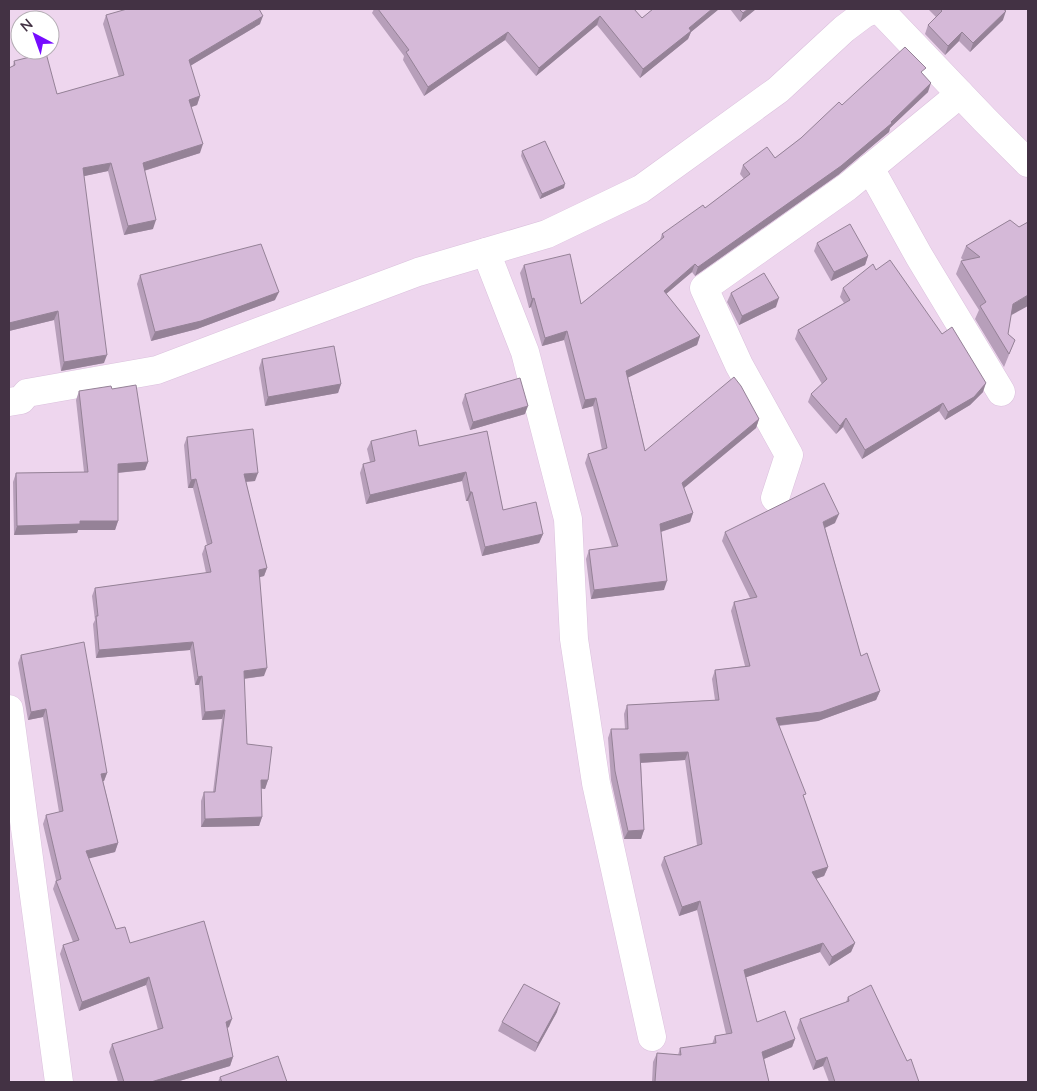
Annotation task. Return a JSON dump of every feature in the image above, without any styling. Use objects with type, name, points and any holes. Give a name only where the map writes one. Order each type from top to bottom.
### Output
[{"type":"street","points":[[9,402],[21,400],[28,394],[157,370],[418,272],[547,234],[641,190],[778,90],[844,29],[864,14],[875,9]]},
{"type":"street","points":[[879,9],[1028,163]]},
{"type":"street","points":[[775,498],[789,456],[739,365],[704,288],[847,187],[960,94]]},
{"type":"street","points":[[870,168],[914,248],[1001,392]]},
{"type":"street","points":[[486,252],[525,352],[568,519],[574,639],[596,783],[652,1037]]},
{"type":"street","points":[[9,710],[59,1082]]},
{"type":"shaded area","points":[[9,9],[1028,9],[1028,1082],[9,1082]]},
{"type":"building","points":[[127,9],[259,9],[263,16],[189,60],[200,96],[189,100],[203,144],[143,163],[156,220],[128,226],[111,163],[83,168],[107,355],[64,362],[58,311],[9,323],[9,68],[15,65],[14,61],[18,60],[48,60],[57,94],[124,75],[106,15]]},
{"type":"building","points":[[378,9],[634,9],[642,18],[653,9],[712,9],[689,28],[691,31],[643,69],[600,16],[539,68],[508,32],[428,87],[406,52],[409,50]]},
{"type":"building","points":[[739,9],[748,9],[743,13]]},
{"type":"building","points":[[940,9],[1003,9],[1006,11],[973,43],[962,32],[948,46],[928,25],[942,11]]},
{"type":"building","points":[[905,47],[926,68],[921,72],[931,83],[892,123],[841,166],[698,267],[695,264],[664,291],[700,336],[626,371],[645,451],[734,377],[759,419],[682,483],[693,513],[660,524],[667,581],[594,590],[589,550],[618,546],[588,454],[607,448],[596,398],[585,400],[567,331],[545,338],[534,298],[532,299],[524,265],[570,254],[581,304],[664,237],[662,234],[703,205],[705,208],[750,174],[743,165],[767,147],[775,158],[801,138],[839,102],[842,105]]},
{"type":"building","points":[[545,141],[565,184],[542,194],[522,151]]},
{"type":"building","points":[[1010,220],[1019,227],[1028,222],[1028,295],[1013,304],[1008,334],[1015,340],[1009,354],[980,306],[986,302],[961,261],[980,257],[966,246]]},
{"type":"building","points":[[850,224],[868,256],[834,272],[817,243]]},
{"type":"building","points":[[261,244],[279,292],[201,321],[155,332],[140,275]]},
{"type":"building","points":[[890,260],[942,334],[952,327],[986,383],[974,397],[948,412],[943,403],[865,450],[846,418],[840,426],[811,394],[827,379],[798,330],[850,300],[843,288],[873,264],[876,270]]},
{"type":"building","points":[[764,273],[779,298],[742,316],[731,293]]},
{"type":"building","points":[[334,346],[341,384],[268,397],[262,359]]},
{"type":"building","points":[[520,378],[528,406],[473,422],[465,394]]},
{"type":"building","points":[[136,385],[148,462],[118,464],[118,521],[80,521],[80,524],[17,526],[16,473],[88,472],[79,391],[111,386],[112,389]]},
{"type":"building","points":[[253,429],[258,473],[244,474],[267,568],[259,570],[267,668],[244,671],[247,744],[272,747],[268,780],[261,780],[262,817],[205,819],[204,792],[215,792],[225,710],[205,712],[202,676],[198,677],[193,642],[99,650],[95,588],[211,572],[205,546],[212,543],[196,479],[191,480],[187,437]]},
{"type":"building","points":[[416,430],[419,446],[487,431],[503,510],[536,502],[543,534],[485,547],[466,472],[370,495],[363,464],[375,461],[371,441]]},
{"type":"building","points":[[824,483],[839,514],[823,522],[861,656],[867,653],[880,691],[821,712],[776,718],[806,794],[803,795],[828,867],[812,872],[855,943],[832,957],[823,943],[744,970],[757,1022],[785,1011],[795,1039],[762,1052],[769,1082],[655,1082],[657,1053],[681,1055],[680,1048],[716,1043],[715,1036],[732,1033],[700,901],[682,907],[664,857],[702,844],[688,752],[640,754],[644,830],[628,831],[615,771],[611,729],[628,729],[627,705],[719,700],[715,670],[750,666],[734,602],[757,597],[725,532]]},
{"type":"building","points":[[84,642],[107,773],[101,774],[118,843],[86,851],[116,929],[125,927],[130,943],[204,921],[232,1019],[226,1022],[233,1057],[151,1082],[124,1082],[112,1044],[163,1028],[149,977],[82,1002],[63,945],[79,940],[56,881],[61,879],[46,815],[63,811],[46,709],[31,712],[21,655]]},
{"type":"building","points":[[524,984],[560,1003],[538,1043],[502,1022]]},
{"type":"building","points":[[871,985],[907,1061],[911,1059],[919,1082],[835,1082],[827,1057],[816,1061],[800,1019],[849,1001],[848,997]]},
{"type":"building","points":[[278,1056],[287,1082],[222,1082],[220,1077]]}]
